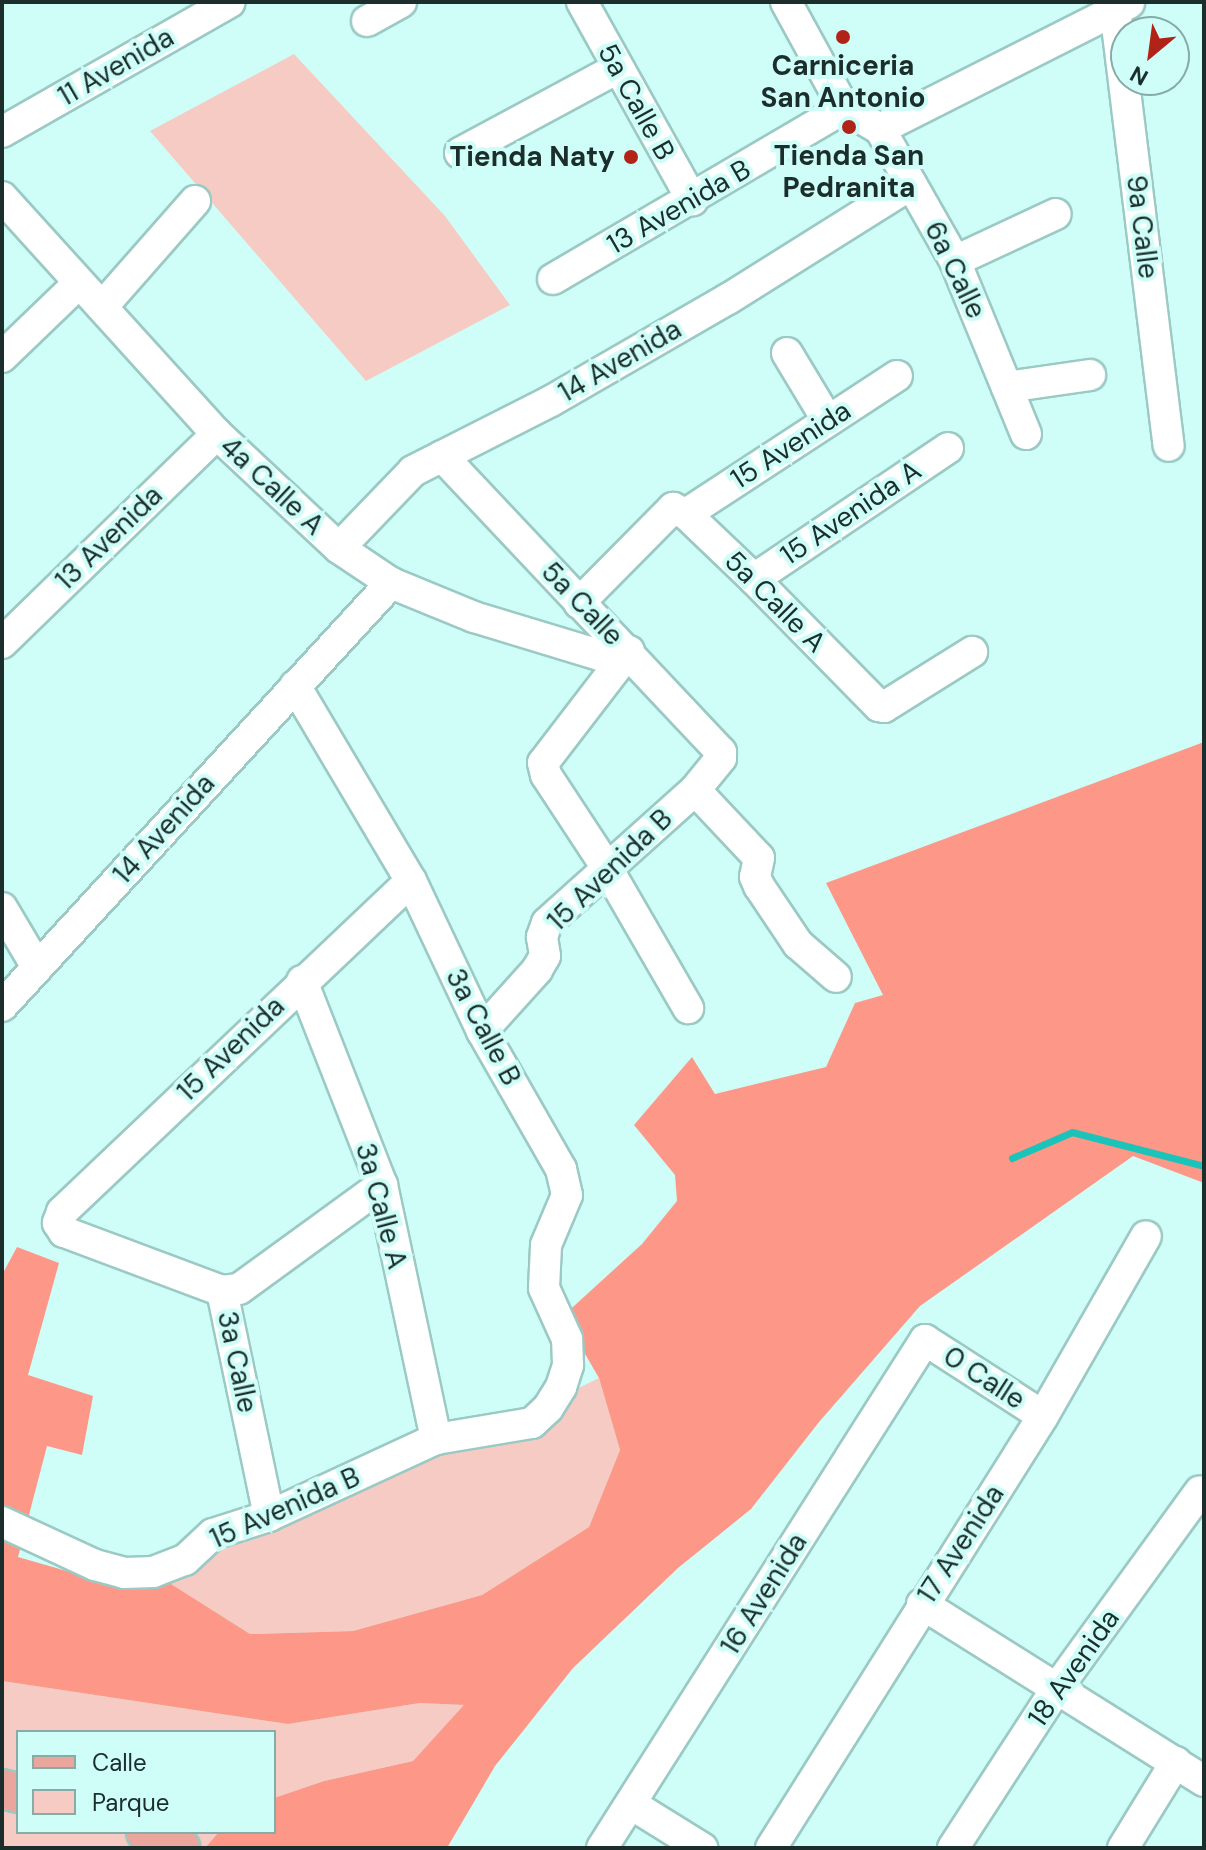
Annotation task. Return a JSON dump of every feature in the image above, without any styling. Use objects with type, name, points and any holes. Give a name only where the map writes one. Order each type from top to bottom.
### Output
[{"type":"main road","points":[[150,1834],[180,1848]]},
{"type":"street","name":"11 Avenida","points":[[2,132],[230,2]]},
{"type":"street","points":[[367,21],[401,2]]},
{"type":"street","name":"5a Calle B","points":[[582,2],[616,69],[692,200]]},
{"type":"street","points":[[786,2],[844,108],[880,129],[1123,5]]},
{"type":"street","name":"9a Calle","points":[[1123,5],[1169,446]]},
{"type":"street","points":[[460,153],[616,69]]},
{"type":"street","name":"13 Avenida B","points":[[553,279],[844,108]]},
{"type":"street","name":"6a Calle","points":[[880,129],[955,261],[1026,434]]},
{"type":"street","name":"14 Avenida","points":[[339,548],[413,471],[551,401],[701,315],[911,184]]},
{"type":"street","name":"4a Calle A","points":[[2,197],[217,434],[339,548],[391,583],[474,617],[624,656]]},
{"type":"street","points":[[102,307],[195,201]]},
{"type":"street","points":[[955,261],[1056,214]]},
{"type":"street","points":[[2,357],[79,283]]},
{"type":"street","points":[[787,353],[828,421]]},
{"type":"street","points":[[1007,387],[1090,375]]},
{"type":"street","name":"15 Avenida","points":[[579,603],[676,512],[897,376]]},
{"type":"street","name":"13 Avenida","points":[[2,643],[217,434]]},
{"type":"street","name":"15 Avenida A","points":[[754,579],[948,448]]},
{"type":"street","name":"5a Calle","points":[[442,456],[624,656],[721,752]]},
{"type":"street","name":"5a Calle A","points":[[676,512],[754,579],[879,706],[884,707],[972,652]]},
{"type":"street","name":"14 Avenida","points":[[2,1006],[391,583]]},
{"type":"street","points":[[624,656],[543,763],[546,775],[607,868],[688,1008]]},
{"type":"street","name":"3a Calle B","points":[[295,686],[411,881],[482,1031],[561,1169],[567,1195],[546,1245],[544,1288],[567,1339],[568,1365],[561,1387]]},
{"type":"street","name":"15 Avenida B","points":[[482,1031],[537,970],[545,956],[542,937],[547,923],[695,790],[721,758],[721,752]]},
{"type":"street","points":[[695,790],[759,858],[755,877],[759,886],[798,944],[836,977]]},
{"type":"street","name":"15 Avenida","points":[[58,1223],[62,1212],[302,981],[411,881]]},
{"type":"street","points":[[2,908],[37,967]]},
{"type":"street","name":"3a Calle A","points":[[302,981],[382,1185],[436,1439]]},
{"type":"street","points":[[222,1291],[239,1289],[382,1185]]},
{"type":"street","name":"3a Calle","points":[[58,1223],[64,1232],[222,1291],[269,1516]]},
{"type":"street","name":"17 Avenida","points":[[771,1848],[1043,1416],[1146,1236]]},
{"type":"street","name":"0 Calle","points":[[925,1340],[1043,1416]]},
{"type":"street","name":"16 Avenida","points":[[602,1848],[925,1340]]},
{"type":"street","name":"15 Avenida B","points":[[2,1522],[95,1565],[124,1573],[153,1572],[185,1560],[213,1534],[269,1516],[436,1439],[532,1423],[548,1408],[561,1387]]},
{"type":"street","name":"18 Avenida","points":[[953,1848],[1057,1688],[1200,1491]]},
{"type":"street","points":[[922,1604],[1204,1781]]},
{"type":"street","points":[[1123,1848],[1176,1762]]},
{"type":"street","points":[[631,1804],[702,1848]]},
{"type":"green space","points":[[294,54],[445,216],[510,305],[366,381],[150,131]]},
{"type":"green space","points":[[599,1378],[620,1450],[589,1527],[482,1595],[353,1631],[250,1634],[160,1577],[216,1547],[452,1450]]},
{"type":"green space","points":[[2,1681],[288,1724],[420,1703],[465,1705],[413,1761],[324,1781],[276,1797],[276,1730],[16,1730],[16,1834],[218,1834],[208,1848],[2,1848]]},
{"type":"shaded area","points":[[1204,742],[1204,1183],[1133,1156],[920,1306],[819,1422],[751,1509],[678,1568],[573,1668],[495,1766],[447,1848],[206,1847],[217,1834],[276,1834],[276,1797],[324,1781],[413,1761],[464,1705],[420,1703],[288,1724],[2,1681],[2,1275],[17,1247],[59,1263],[28,1375],[93,1396],[82,1455],[47,1446],[18,1557],[98,1580],[160,1577],[250,1634],[353,1631],[482,1595],[589,1527],[620,1450],[599,1378],[563,1316],[642,1244],[677,1201],[675,1175],[634,1125],[692,1057],[715,1094],[826,1067],[855,1003],[883,995],[826,883]]},
{"type":"waterway","points":[[1012,1158],[1072,1132],[1204,1166]]},
{"type":"place","name":"Carniceria San Antonio","points":[[843,37]]},
{"type":"place","name":"Tienda San Pedranita","points":[[849,127]]},
{"type":"place","name":"Tienda Naty","points":[[631,157]]}]
